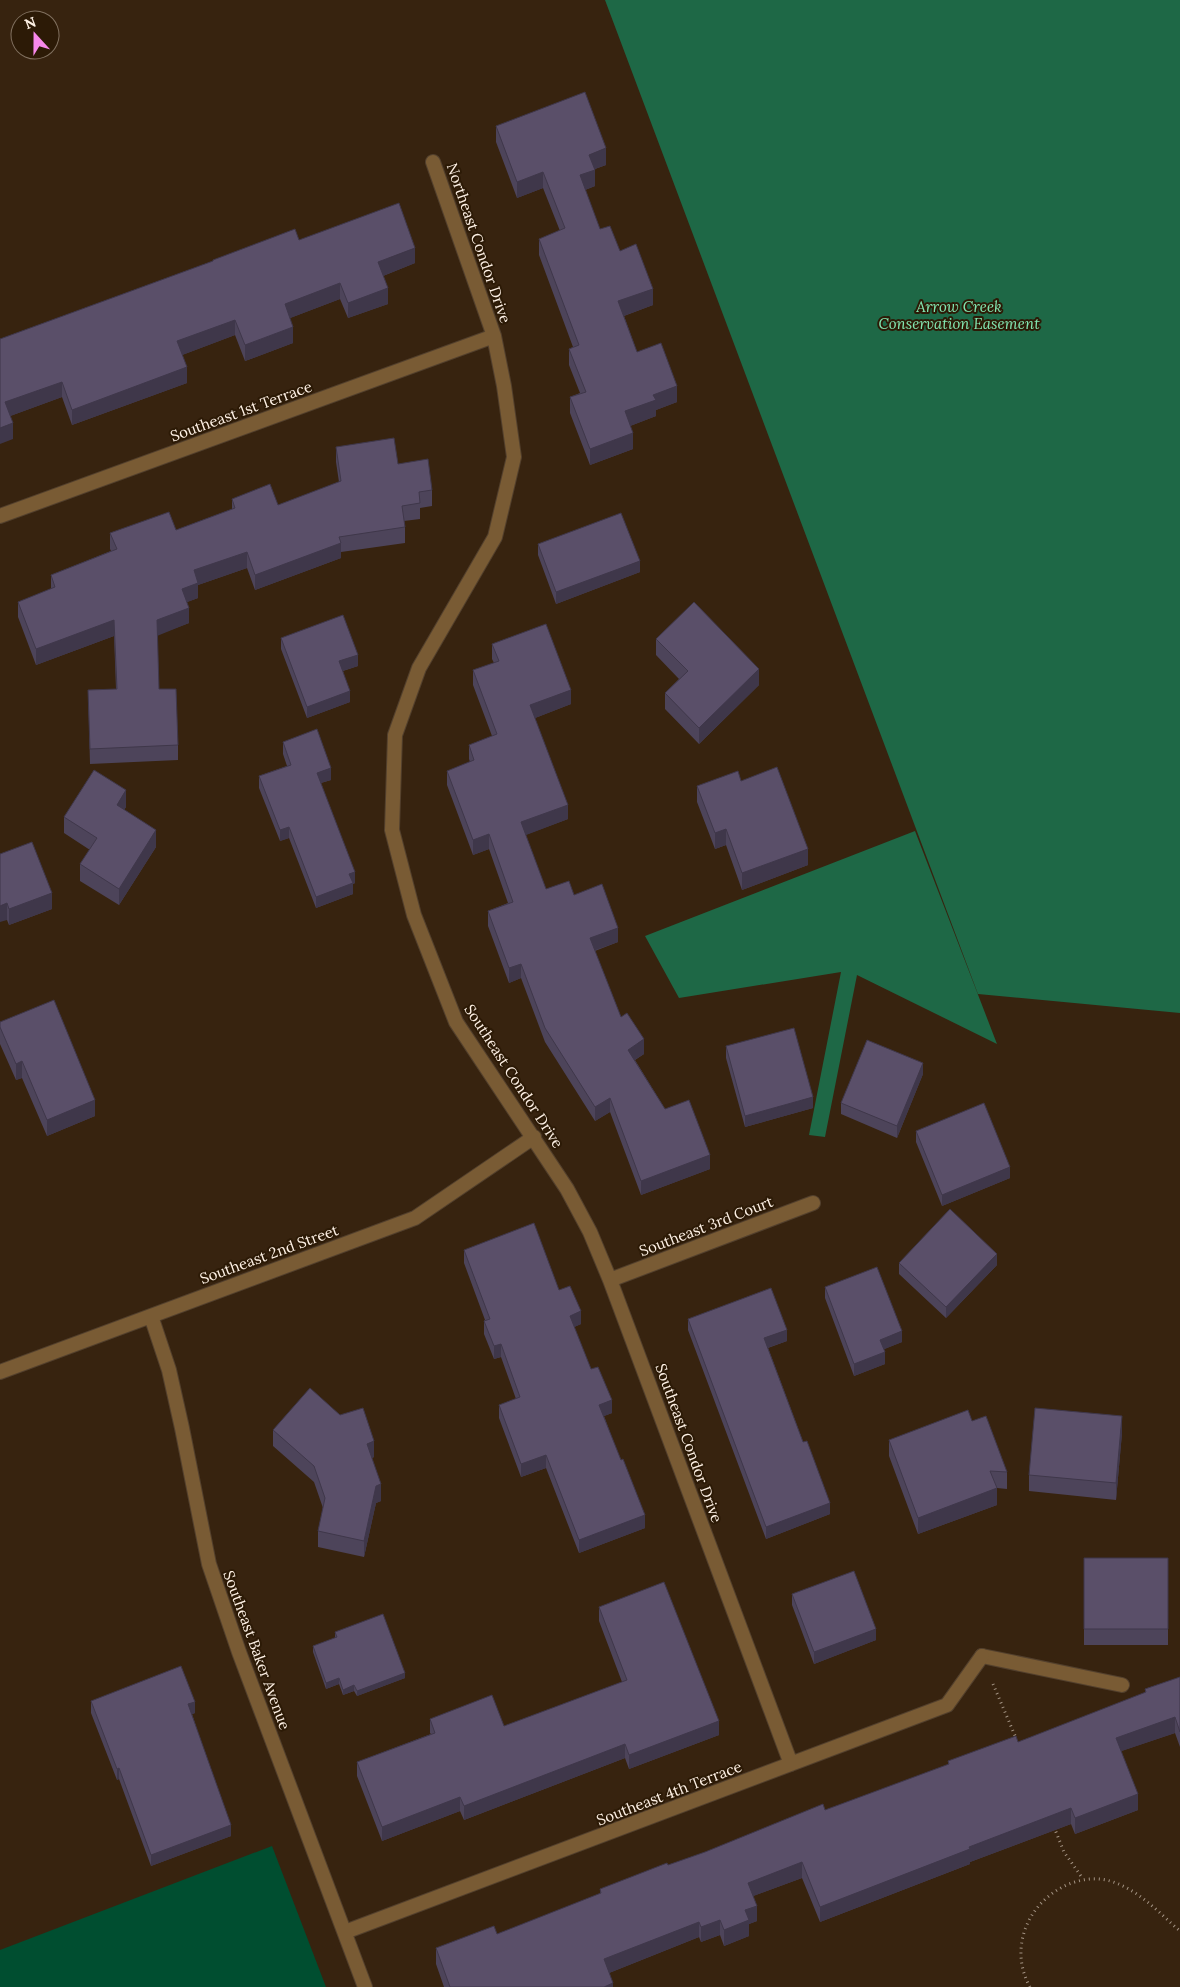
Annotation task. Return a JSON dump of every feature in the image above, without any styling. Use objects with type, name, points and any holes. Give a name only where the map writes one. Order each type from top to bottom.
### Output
[{"type":"street","name":"Northeast Condor Drive","points":[[433,162],[494,336]]},
{"type":"street","name":"Southeast 1st Terrace","points":[[0,516],[494,336]]},
{"type":"street","name":"Southeast Condor Drive","points":[[494,336],[504,386],[514,457],[495,536],[419,668],[395,735],[392,830],[414,914],[456,1022],[534,1137],[567,1189],[590,1232],[610,1280],[791,1764]]},
{"type":"street","name":"Southeast 2nd Street","points":[[0,1372],[415,1218],[534,1137]]},
{"type":"street","name":"Southeast 3rd Court","points":[[610,1280],[813,1203]]},
{"type":"street","name":"Southeast Baker Avenue","points":[[150,1316],[171,1378],[208,1564],[239,1652],[365,1987]]},
{"type":"street","name":"Southeast 4th Terrace","points":[[345,1932],[947,1705],[982,1656]]},
{"type":"street","points":[[982,1656],[1122,1685]]},
{"type":"path","points":[[982,1656],[1018,1742]]},
{"type":"path","points":[[1052,1824],[1064,1852],[1082,1879]]},
{"type":"path","points":[[1030,1987],[1025,1977],[1020,1950],[1025,1926],[1039,1904],[1057,1889],[1082,1879],[1108,1880],[1133,1890],[1180,1931]]},
{"type":"green space","name":"Arrow Creek Conservation Easement","points":[[605,0],[1180,0],[1180,1013],[978,994]]},
{"type":"green space","points":[[915,831],[997,1044],[857,975],[825,1137],[809,1135],[841,972],[679,998],[645,936]]},
{"type":"green space","points":[[272,1846],[326,1987],[0,1987],[0,1950]]},
{"type":"building","points":[[585,92],[606,148],[589,155],[595,170],[580,175],[600,229],[610,226],[620,251],[636,244],[653,289],[618,301],[637,352],[661,343],[677,386],[653,395],[656,400],[625,411],[633,433],[590,449],[570,397],[586,392],[569,349],[579,345],[539,239],[565,228],[543,172],[517,182],[496,126]]},
{"type":"building","points":[[399,203],[415,248],[378,262],[388,288],[348,303],[340,283],[285,304],[293,327],[245,345],[235,320],[177,341],[187,367],[72,410],[62,382],[5,402],[13,423],[0,428],[0,339],[295,229],[299,240]]},
{"type":"building","points":[[394,438],[398,464],[428,459],[432,490],[419,492],[420,503],[402,506],[405,527],[339,537],[341,543],[255,575],[247,552],[194,570],[198,583],[182,589],[189,608],[157,620],[159,689],[176,689],[178,745],[90,749],[88,690],[117,689],[114,620],[36,649],[18,602],[55,587],[51,575],[117,549],[110,533],[169,512],[176,530],[235,508],[232,499],[270,484],[278,505],[341,481],[336,447]]},
{"type":"building","points":[[621,513],[640,561],[556,592],[538,544]]},
{"type":"building","points":[[694,602],[759,669],[699,728],[665,693],[688,671],[656,639]]},
{"type":"building","points":[[343,615],[358,655],[339,661],[350,691],[307,707],[281,638]]},
{"type":"building","points":[[546,624],[571,690],[530,705],[568,805],[521,822],[546,889],[569,881],[574,895],[602,884],[618,928],[590,938],[621,1017],[627,1013],[644,1039],[628,1050],[665,1109],[689,1100],[710,1155],[641,1181],[610,1098],[595,1107],[545,1028],[521,964],[509,968],[488,911],[513,902],[489,834],[473,840],[447,771],[474,760],[469,745],[497,734],[473,670],[499,661],[492,644]]},
{"type":"building","points":[[317,729],[331,768],[317,773],[355,872],[349,874],[353,883],[316,897],[289,827],[280,830],[259,776],[291,765],[283,742]]},
{"type":"building","points":[[777,767],[808,849],[742,873],[726,829],[715,833],[697,786],[738,771],[741,781]]},
{"type":"building","points":[[94,770],[126,790],[117,805],[156,830],[119,889],[80,864],[97,838],[64,817]]},
{"type":"building","points":[[32,842],[52,893],[9,909],[7,903],[0,906],[0,854]]},
{"type":"building","points":[[54,1000],[95,1100],[47,1120],[22,1061],[16,1064],[0,1027],[0,1022]]},
{"type":"building","points":[[794,1028],[813,1097],[745,1116],[726,1046]]},
{"type":"building","points":[[867,1040],[923,1063],[897,1126],[841,1103]]},
{"type":"building","points":[[984,1103],[1010,1167],[942,1195],[916,1131]]},
{"type":"building","points":[[950,1209],[997,1254],[946,1307],[899,1263]]},
{"type":"building","points":[[534,1223],[559,1290],[570,1286],[581,1311],[570,1316],[591,1369],[598,1367],[612,1400],[599,1405],[645,1515],[579,1540],[546,1455],[521,1464],[499,1405],[520,1397],[501,1344],[494,1346],[484,1321],[490,1319],[464,1250]]},
{"type":"building","points":[[877,1267],[902,1331],[880,1340],[885,1352],[854,1364],[825,1287]]},
{"type":"building","points":[[771,1288],[787,1330],[764,1338],[803,1442],[807,1441],[830,1503],[766,1527],[688,1319]]},
{"type":"building","points":[[310,1388],[340,1415],[363,1408],[374,1441],[367,1444],[381,1484],[376,1486],[364,1541],[318,1531],[325,1498],[314,1466],[273,1430]]},
{"type":"building","points":[[1035,1408],[1122,1416],[1116,1483],[1029,1475]]},
{"type":"building","points":[[968,1410],[972,1421],[986,1416],[1007,1472],[990,1471],[997,1488],[918,1518],[889,1440]]},
{"type":"building","points":[[1084,1558],[1168,1558],[1168,1629],[1084,1629]]},
{"type":"building","points":[[854,1571],[876,1629],[814,1652],[792,1594]]},
{"type":"building","points":[[664,1582],[719,1721],[629,1755],[625,1744],[464,1806],[460,1797],[382,1827],[357,1762],[435,1733],[430,1719],[492,1695],[504,1726],[627,1680],[599,1607]]},
{"type":"building","points":[[383,1614],[405,1673],[357,1691],[354,1685],[343,1690],[339,1678],[326,1683],[313,1646],[337,1637],[335,1632]]},
{"type":"building","points":[[181,1666],[195,1702],[188,1704],[231,1825],[151,1855],[119,1768],[117,1769],[91,1701]]},
{"type":"building","points":[[1180,1677],[1180,1732],[1175,1717],[1116,1738],[1138,1794],[1075,1818],[1071,1808],[820,1907],[802,1862],[748,1883],[757,1906],[745,1910],[749,1920],[724,1930],[720,1920],[701,1927],[699,1922],[604,1959],[613,1983],[604,1987],[450,1987],[436,1948],[494,1926],[497,1934],[601,1893],[600,1889],[667,1863],[668,1865],[705,1852],[823,1804],[825,1810],[949,1764],[948,1761],[1016,1736],[1018,1742],[1146,1692],[1145,1689]]}]
